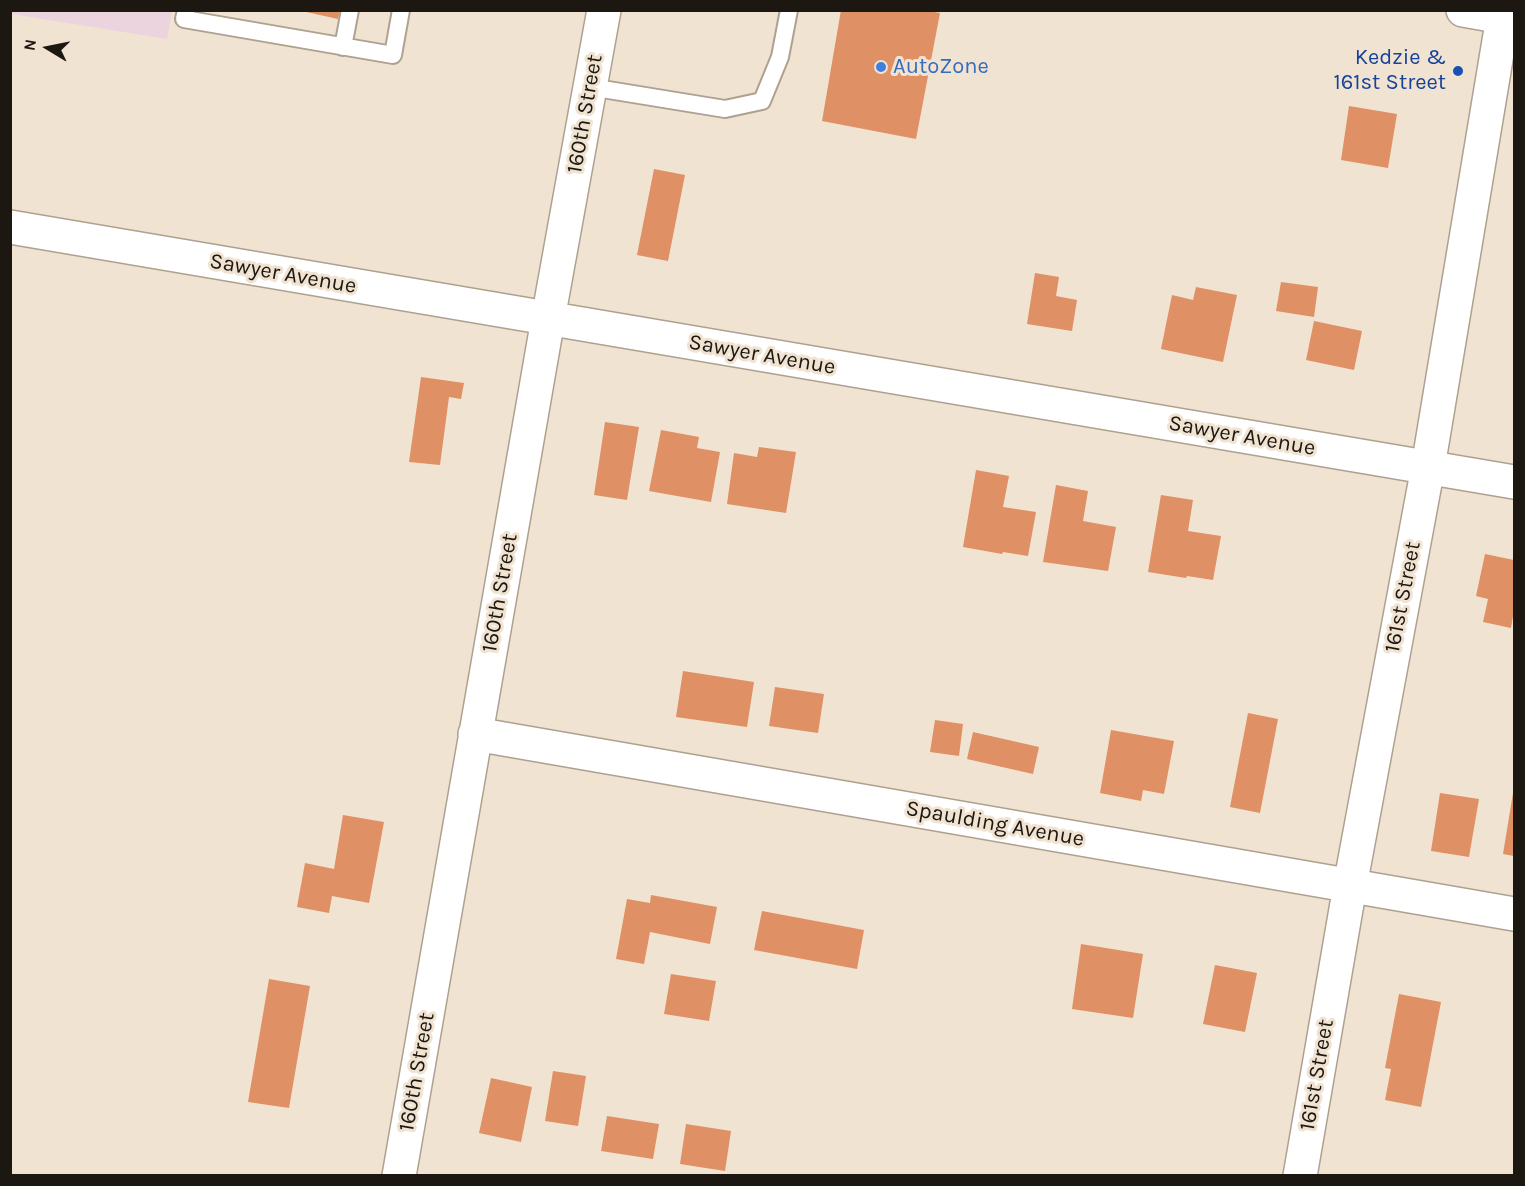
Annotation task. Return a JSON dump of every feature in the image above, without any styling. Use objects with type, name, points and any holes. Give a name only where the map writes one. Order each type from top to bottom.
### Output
[{"type":"street","name":"160th Street","points":[[399,1176],[548,318],[604,10]]},
{"type":"street","points":[[1463,10],[1509,18]]},
{"type":"street","name":"161st Street","points":[[1300,1176],[1350,886],[1509,18]]},
{"type":"street","name":"Sawyer Avenue","points":[[10,227],[1515,482]]},
{"type":"street","name":"Spaulding Avenue","points":[[475,734],[1515,915]]},
{"type":"lane","points":[[186,10],[184,19],[393,55],[401,10]]},
{"type":"lane","points":[[343,46],[350,10]]},
{"type":"lane","points":[[590,87],[724,109],[762,101],[780,57],[789,10]]},
{"type":"shaded area","points":[[10,11],[172,11],[167,39],[11,14]]},
{"type":"building","points":[[297,10],[340,10],[338,19]]},
{"type":"building","name":"AutoZone","points":[[841,10],[923,10],[940,13],[916,139],[822,121]]},
{"type":"building","points":[[1349,106],[1397,114],[1388,168],[1341,160]]},
{"type":"building","points":[[654,169],[685,175],[668,261],[637,255]]},
{"type":"building","points":[[1035,273],[1059,277],[1056,296],[1077,300],[1072,331],[1027,324]]},
{"type":"building","points":[[1281,282],[1318,287],[1314,317],[1276,311]]},
{"type":"building","points":[[1196,287],[1237,295],[1223,362],[1161,349],[1172,295],[1193,300]]},
{"type":"building","points":[[1314,321],[1362,331],[1354,370],[1306,360]]},
{"type":"building","points":[[421,377],[464,383],[461,399],[449,397],[440,465],[409,462]]},
{"type":"building","points":[[605,422],[639,427],[627,500],[594,495]]},
{"type":"building","points":[[661,430],[699,437],[697,448],[720,452],[711,502],[649,491]]},
{"type":"building","points":[[759,447],[796,452],[786,513],[727,504],[734,453],[757,457]]},
{"type":"building","points":[[976,470],[1009,476],[1003,507],[1036,512],[1028,556],[963,547]]},
{"type":"building","points":[[1056,485],[1088,491],[1083,521],[1116,527],[1108,571],[1043,562]]},
{"type":"building","points":[[1161,495],[1193,500],[1188,531],[1221,536],[1213,580],[1148,572]]},
{"type":"building","points":[[1485,554],[1514,560],[1514,610],[1511,628],[1483,622],[1488,599],[1476,596]]},
{"type":"building","points":[[683,671],[754,682],[747,727],[676,717]]},
{"type":"building","points":[[775,687],[824,694],[818,733],[769,726]]},
{"type":"building","points":[[1248,713],[1278,719],[1260,813],[1230,807]]},
{"type":"building","points":[[935,720],[963,724],[959,756],[930,752]]},
{"type":"building","points":[[1111,730],[1174,741],[1164,794],[1143,790],[1141,801],[1100,793]]},
{"type":"building","points":[[973,732],[1039,747],[1033,774],[967,759]]},
{"type":"building","points":[[1440,793],[1479,799],[1469,857],[1431,851]]},
{"type":"building","points":[[1514,793],[1514,856],[1503,854]]},
{"type":"building","points":[[343,815],[384,822],[369,903],[332,896],[329,913],[297,907],[305,863],[334,869]]},
{"type":"building","points":[[651,895],[717,907],[710,944],[650,932],[644,964],[616,959],[627,899],[650,903]]},
{"type":"building","points":[[762,911],[864,930],[857,969],[754,950]]},
{"type":"building","points":[[1081,944],[1143,954],[1133,1018],[1072,1009]]},
{"type":"building","points":[[1215,965],[1257,973],[1245,1032],[1203,1024]]},
{"type":"building","points":[[671,974],[716,981],[709,1021],[664,1014]]},
{"type":"building","points":[[269,979],[310,986],[289,1108],[248,1102]]},
{"type":"building","points":[[1399,994],[1441,1002],[1421,1107],[1385,1100],[1391,1069],[1385,1068]]},
{"type":"building","points":[[553,1071],[586,1076],[578,1126],[545,1121]]},
{"type":"building","points":[[491,1078],[532,1087],[521,1142],[479,1133]]},
{"type":"building","points":[[607,1116],[659,1124],[653,1159],[601,1151]]},
{"type":"building","points":[[686,1124],[731,1131],[725,1171],[680,1164]]},
{"type":"place","name":"AutoZone","points":[[881,67]]},
{"type":"place","name":"Kedzie & 161st Street","points":[[1458,71]]}]
